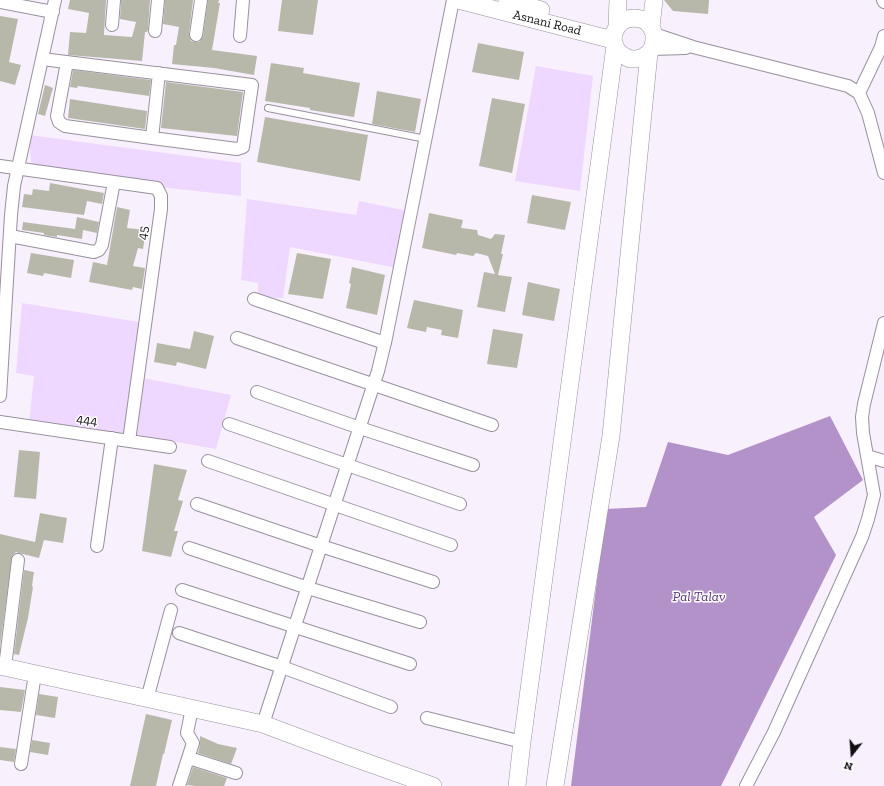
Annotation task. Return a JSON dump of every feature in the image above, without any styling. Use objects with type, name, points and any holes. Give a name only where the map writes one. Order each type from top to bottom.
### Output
[{"type":"street","points":[[112,25],[114,0]]},
{"type":"street","points":[[155,31],[158,0]]},
{"type":"street","points":[[196,35],[200,0]]},
{"type":"street","points":[[240,36],[243,0]]},
{"type":"street","points":[[263,724],[360,428],[385,343],[453,0]]},
{"type":"street","name":"Asnani Road","points":[[458,0],[615,36]]},
{"type":"street","name":"Asnani Road","points":[[507,0],[615,36]]},
{"type":"street","points":[[517,786],[615,36],[618,0]]},
{"type":"street","points":[[555,786],[611,436],[654,0]]},
{"type":"street","points":[[0,2],[54,6],[14,186],[0,396]]},
{"type":"street","points":[[634,18],[647,22],[651,41],[643,57],[630,59],[618,52],[615,36],[621,22],[634,18]]},
{"type":"street","points":[[859,93],[881,47],[884,36]]},
{"type":"street","points":[[651,41],[694,48],[848,86],[859,93],[868,114],[884,173]]},
{"type":"street","points":[[42,59],[159,73],[252,85],[242,147],[237,149],[65,126],[59,122],[57,116],[67,62]]},
{"type":"street","points":[[152,138],[159,73]]},
{"type":"street","name":"45","points":[[0,166],[156,188],[161,196],[161,208],[129,441]]},
{"type":"street","points":[[10,236],[94,252],[99,250],[102,245],[114,182]]},
{"type":"street","points":[[254,299],[385,343]]},
{"type":"street","points":[[746,786],[774,732],[862,537],[879,492],[867,456],[863,433],[863,411],[884,323]]},
{"type":"street","points":[[237,338],[492,425]]},
{"type":"street","points":[[257,392],[473,465]]},
{"type":"street","name":"444","points":[[0,422],[170,447]]},
{"type":"street","points":[[229,424],[460,504]]},
{"type":"street","points":[[97,546],[112,438]]},
{"type":"street","points":[[867,456],[884,461]]},
{"type":"street","points":[[208,461],[451,545]]},
{"type":"street","points":[[197,504],[433,582]]},
{"type":"street","points":[[189,548],[308,588],[420,622]]},
{"type":"street","points":[[18,560],[2,666],[263,724],[432,786]]},
{"type":"street","points":[[182,590],[410,664]]},
{"type":"street","points":[[148,699],[171,610]]},
{"type":"street","points":[[179,633],[282,667],[391,707]]},
{"type":"street","points":[[21,764],[35,674]]},
{"type":"street","points":[[182,785],[193,743],[187,733],[192,708]]},
{"type":"street","points":[[427,718],[522,742]]},
{"type":"street","points":[[189,758],[236,772]]},
{"type":"lane","points":[[268,108],[426,139]]},
{"type":"shaded area","points":[[536,66],[593,76],[580,191],[515,181]]},
{"type":"shaded area","points":[[29,135],[241,163],[241,196],[32,173]]},
{"type":"shaded area","points":[[247,199],[356,215],[359,201],[408,211],[397,268],[290,247],[283,298],[258,297],[258,283],[241,280]]},
{"type":"shaded area","points":[[22,303],[139,322],[128,438],[29,424],[34,376],[16,373]]},
{"type":"shaded area","points":[[143,378],[231,395],[216,449],[137,435]]},
{"type":"water","name":"Pal Talav","points":[[830,416],[863,480],[814,517],[836,555],[721,786],[571,786],[606,509],[646,507],[668,442],[728,455]]},
{"type":"building","points":[[70,0],[106,0],[104,35],[132,37],[136,22],[120,19],[121,0],[150,0],[148,29],[147,32],[145,32],[142,61],[68,55],[70,32],[86,33],[89,13],[68,9]]},
{"type":"building","points":[[165,0],[193,0],[189,34],[191,41],[199,42],[203,36],[208,0],[219,0],[218,3],[220,3],[212,50],[257,56],[254,75],[214,68],[172,64],[174,45],[176,45],[179,27],[163,24]]},
{"type":"building","points":[[282,0],[318,0],[313,35],[278,31]]},
{"type":"building","points":[[664,0],[709,0],[708,14],[673,11]]},
{"type":"building","points":[[0,16],[18,19],[9,62],[21,65],[15,85],[0,81]]},
{"type":"building","points":[[478,43],[524,52],[519,80],[472,72]]},
{"type":"building","points":[[271,63],[304,68],[303,73],[360,83],[354,117],[265,101]]},
{"type":"building","points":[[73,70],[151,80],[149,96],[78,86],[77,88],[70,87]]},
{"type":"building","points":[[166,82],[243,92],[237,136],[161,128]]},
{"type":"building","points":[[45,85],[53,88],[45,116],[38,114]]},
{"type":"building","points":[[377,91],[421,99],[415,132],[372,124]]},
{"type":"building","points":[[492,98],[525,104],[512,173],[479,166]]},
{"type":"building","points":[[70,99],[147,111],[145,129],[68,118]]},
{"type":"building","points":[[265,117],[368,135],[360,181],[257,162]]},
{"type":"building","points":[[50,183],[104,193],[102,204],[87,201],[84,215],[22,207],[24,194],[32,195],[33,189],[49,191]]},
{"type":"building","points":[[532,195],[571,202],[565,230],[527,223]]},
{"type":"building","points":[[117,207],[130,210],[127,228],[146,230],[143,249],[138,248],[133,266],[145,268],[142,289],[133,287],[132,290],[89,282],[93,262],[107,265]]},
{"type":"building","points":[[429,213],[463,220],[461,228],[477,230],[478,235],[491,239],[495,234],[505,235],[501,254],[503,254],[498,275],[512,277],[505,312],[477,307],[484,272],[495,274],[488,256],[476,253],[473,256],[457,253],[456,255],[422,248]]},
{"type":"building","points":[[77,217],[99,222],[97,233],[83,230],[82,239],[57,235],[57,237],[44,235],[44,233],[22,230],[23,222],[75,229]]},
{"type":"building","points":[[31,253],[74,260],[71,278],[44,273],[43,276],[27,273]]},
{"type":"building","points":[[297,253],[331,259],[323,299],[288,294]]},
{"type":"building","points":[[352,267],[385,275],[377,315],[346,308],[351,284],[349,283]]},
{"type":"building","points":[[528,282],[560,289],[554,321],[522,315]]},
{"type":"building","points":[[414,300],[463,310],[458,338],[441,335],[442,330],[427,327],[426,332],[407,328]]},
{"type":"building","points":[[493,329],[523,334],[517,368],[487,364]]},
{"type":"building","points":[[194,331],[214,336],[206,369],[177,362],[176,366],[154,362],[157,343],[190,349]]},
{"type":"building","points":[[19,450],[40,452],[36,499],[14,497]]},
{"type":"building","points":[[154,464],[187,470],[178,500],[183,501],[174,531],[178,531],[171,557],[142,551]]},
{"type":"building","points":[[40,513],[67,518],[63,543],[44,540],[39,558],[16,552],[12,556],[0,646],[0,534],[35,542]]},
{"type":"building","points":[[24,570],[34,572],[28,618],[19,655],[14,654]]},
{"type":"building","points":[[0,687],[25,690],[21,712],[0,710]]},
{"type":"building","points":[[39,694],[58,697],[55,718],[36,715]]},
{"type":"building","points":[[146,714],[172,720],[156,786],[130,786]]},
{"type":"building","points":[[200,736],[218,744],[237,748],[231,764],[198,753]]},
{"type":"building","points":[[32,740],[50,743],[48,755],[30,752]]},
{"type":"building","points":[[0,747],[16,749],[14,762],[0,760]]},
{"type":"building","points":[[193,767],[227,778],[224,786],[187,785]]}]
